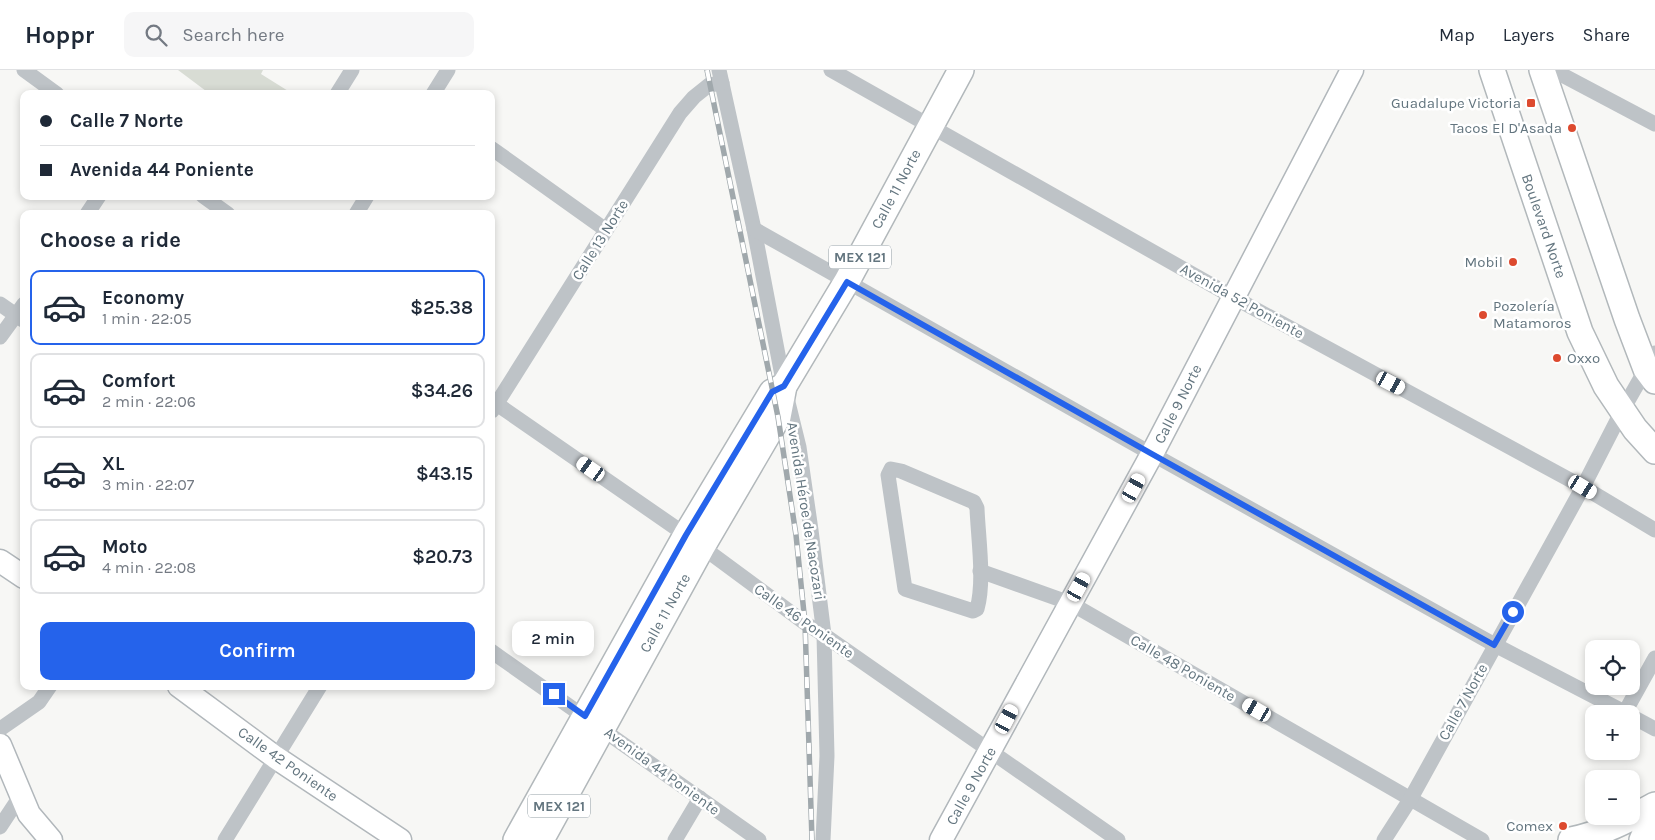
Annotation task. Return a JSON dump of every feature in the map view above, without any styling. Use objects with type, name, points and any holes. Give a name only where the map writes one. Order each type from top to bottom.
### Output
[{"type":"main road","name":"Calle 11 Norte","points":[[516,840],[593,722],[694,541],[772,392],[784,386],[847,282],[961,70]]},
{"type":"main road","name":"Calle 9 Norte","points":[[941,840],[1152,454],[1352,70]]},
{"type":"main road","name":"Boulevard Norte","points":[[1492,70],[1580,332],[1606,386],[1622,411],[1655,451]]},
{"type":"main road","points":[[1542,70],[1627,319],[1652,368]]},
{"type":"main road","points":[[0,561],[20,574]]},
{"type":"main road","name":"Calle 42 Poniente","points":[[184,690],[276,757],[400,840]]},
{"type":"main road","name":"Calle 11 Norte","points":[[541,840],[593,722]]},
{"type":"main road","points":[[0,745],[29,814],[51,840]]},
{"type":"main road","points":[[1640,798],[1655,787]]},
{"type":"main road","points":[[1577,839],[1621,824],[1655,805]]},
{"type":"main road","points":[[1642,840],[1655,810]]},
{"type":"main road","points":[[1577,839],[1600,825]]},
{"type":"street","points":[[24,70],[52,90]]},
{"type":"street","points":[[340,90],[352,70]]},
{"type":"street","points":[[436,90],[448,70]]},
{"type":"street","name":"Avenida 52 Poniente","points":[[831,70],[1233,297],[1583,487],[1655,530]]},
{"type":"street","points":[[1553,70],[1655,124]]},
{"type":"street","name":"Avenida Héroe de Nacozari","points":[[721,77],[754,229],[784,386],[799,447],[824,635],[827,756],[823,840]]},
{"type":"street","name":"Calle 13 Norte","points":[[495,402],[680,113],[694,98],[721,77]]},
{"type":"street","points":[[495,151],[606,230]]},
{"type":"street","points":[[209,200],[222,210]]},
{"type":"street","points":[[754,229],[1494,645],[1611,705]]},
{"type":"street","points":[[0,304],[20,313]]},
{"type":"street","points":[[0,337],[20,314]]},
{"type":"street","name":"Calle 7 Norte","points":[[1384,840],[1411,798],[1583,487],[1622,411],[1652,368]]},
{"type":"street","name":"Calle 46 Poniente","points":[[495,406],[694,541],[805,624],[824,635],[989,752],[1118,840]]},
{"type":"street","points":[[891,469],[901,471],[974,502],[977,508],[980,571],[979,601],[977,609],[973,611],[905,589],[888,475],[891,469]]},
{"type":"street","name":"Calle 48 Poniente","points":[[980,571],[1070,603],[1482,840]]},
{"type":"street","name":"Avenida 44 Poniente","points":[[495,654],[759,840]]},
{"type":"street","points":[[1632,705],[1655,658]]},
{"type":"street","points":[[0,728],[39,702],[47,690]]},
{"type":"street","points":[[225,840],[318,690]]},
{"type":"street","points":[[1640,721],[1655,729]]},
{"type":"street","points":[[0,827],[21,795]]},
{"type":"street","points":[[675,840],[700,798]]},
{"type":"shaded area","points":[[178,70],[263,70],[261,74],[287,90],[205,90]]},
{"type":"railway","points":[[707,70],[778,417],[796,535],[805,623],[812,840]]},
{"type":"place","name":"Guadalupe Victoria","points":[[1531,103]]},
{"type":"place","name":"Tacos El D'Asada","points":[[1572,128]]},
{"type":"place","name":"Mobil","points":[[1513,262]]},
{"type":"place","name":"Pozolería Matamoros","points":[[1483,315]]},
{"type":"place","name":"Oxxo","points":[[1557,358]]},
{"type":"place","name":"Comex","points":[[1563,826]]},
{"type":"route","points":[[554,694],[585,716],[686,535],[772,392],[784,386],[847,282],[1494,645],[1513,612]]}]
